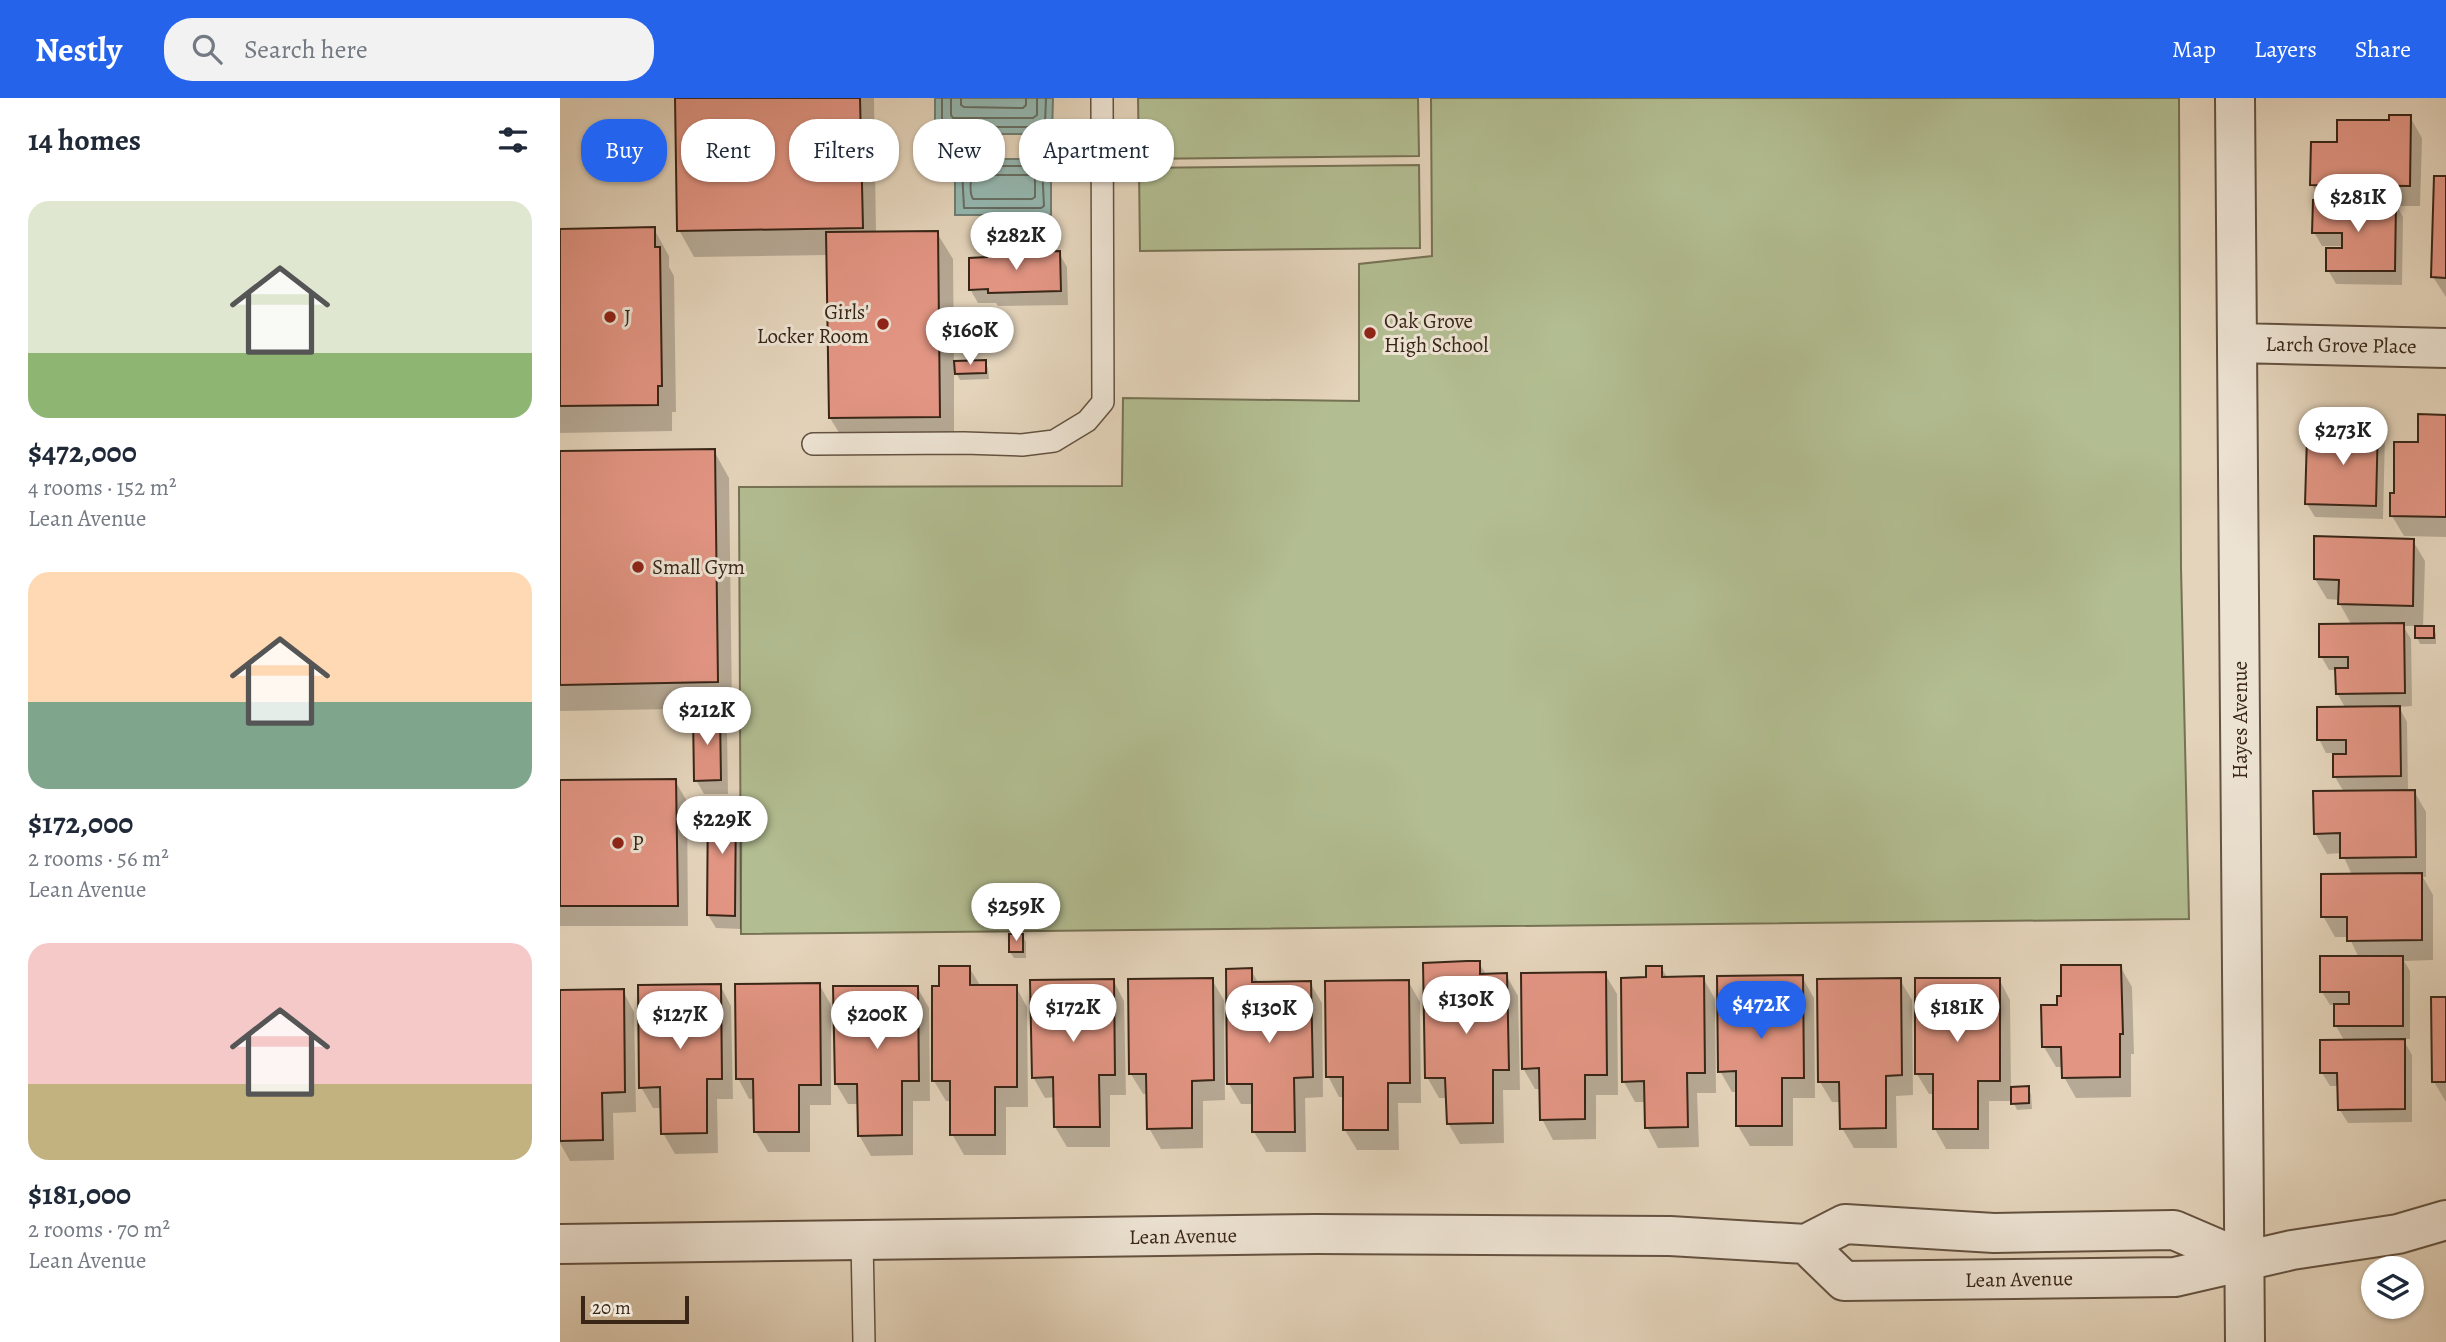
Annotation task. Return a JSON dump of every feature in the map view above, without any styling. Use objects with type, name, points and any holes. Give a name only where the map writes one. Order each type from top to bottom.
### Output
[{"type":"street","name":"Hayes Avenue","points":[[2235,98],[2245,1342]]},
{"type":"street","name":"Larch Grove Place","points":[[2237,343],[2446,348]]},
{"type":"street","name":"Lean Avenue","points":[[1805,1244],[1844,1281],[2175,1277],[2244,1260],[2398,1234],[2446,1220]]},
{"type":"street","name":"Lean Avenue","points":[[560,1244],[1315,1234],[1670,1236],[1805,1244],[1845,1224],[1994,1233],[2174,1230],[2244,1260]]},
{"type":"lane","points":[[813,444],[964,443],[1022,446],[1054,441],[1087,421],[1103,402],[1102,98]]},
{"type":"lane","points":[[862,1240],[864,1342]]},
{"type":"green space","points":[[1138,98],[1418,98],[1419,156],[1174,159],[1174,119],[1138,119]]},
{"type":"green space","name":"Oak Grove High School","points":[[1431,98],[2179,98],[2181,568],[2189,919],[741,934],[739,487],[1122,486],[1123,398],[1359,401],[1359,264],[1432,256]]},
{"type":"green space","points":[[1419,165],[1420,248],[1140,251],[1139,182],[1174,182],[1174,168]]},
{"type":"water","points":[[935,98],[1053,98],[1052,119],[1019,119],[1019,134],[1005,134],[1005,119],[935,119]]},
{"type":"water","points":[[1005,159],[1019,159],[1019,182],[1051,182],[1051,215],[955,215],[955,182],[1005,182]]},
{"type":"building","points":[[675,98],[860,98],[860,119],[789,119],[789,182],[862,182],[863,228],[677,231]]},
{"type":"building","points":[[2389,115],[2411,115],[2410,186],[2310,185],[2311,142],[2337,142],[2337,120],[2389,120]]},
{"type":"building","points":[[2434,176],[2446,176],[2446,278],[2431,277]]},
{"type":"building","points":[[2313,200],[2396,201],[2395,271],[2326,271],[2326,248],[2342,248],[2342,233],[2312,233]]},
{"type":"building","name":"J","points":[[655,227],[655,247],[660,247],[662,386],[658,386],[658,405],[560,406],[560,229]]},
{"type":"building","name":"Girls' Locker Room","points":[[938,231],[940,417],[829,418],[826,232]]},
{"type":"building","points":[[1060,251],[1061,291],[988,293],[988,289],[969,290],[969,258],[987,257],[987,253]]},
{"type":"building","points":[[986,360],[986,373],[955,374],[954,361]]},
{"type":"building","points":[[2418,414],[2446,415],[2446,517],[2390,516],[2390,493],[2394,493],[2394,442],[2418,442]]},
{"type":"building","points":[[2346,420],[2378,421],[2376,506],[2305,504],[2307,436],[2345,437]]},
{"type":"building","name":"Small Gym","points":[[715,449],[718,682],[560,685],[560,451]]},
{"type":"building","points":[[2314,536],[2414,539],[2413,606],[2338,604],[2339,580],[2314,579]]},
{"type":"building","points":[[2404,623],[2405,693],[2336,694],[2335,668],[2348,668],[2348,657],[2319,657],[2319,624]]},
{"type":"building","points":[[2415,626],[2434,626],[2434,638],[2415,638]]},
{"type":"building","points":[[2400,706],[2401,776],[2333,777],[2333,754],[2346,754],[2346,740],[2317,740],[2317,707]]},
{"type":"building","points":[[693,714],[720,714],[721,780],[694,781]]},
{"type":"building","name":"P","points":[[676,779],[678,906],[560,906],[560,780]]},
{"type":"building","points":[[2415,790],[2416,857],[2340,858],[2340,833],[2314,834],[2313,791]]},
{"type":"building","points":[[708,797],[736,798],[735,916],[707,915]]},
{"type":"building","points":[[2422,873],[2422,940],[2347,941],[2347,917],[2321,917],[2321,874]]},
{"type":"building","points":[[1009,934],[1023,934],[1023,952],[1009,952]]},
{"type":"building","points":[[2320,956],[2403,956],[2403,1026],[2334,1026],[2334,1004],[2349,1004],[2349,992],[2320,992]]},
{"type":"building","points":[[1480,961],[1480,974],[1507,973],[1509,1070],[1493,1070],[1493,1123],[1447,1124],[1445,1078],[1425,1078],[1423,963]]},
{"type":"building","points":[[2061,965],[2121,965],[2123,1034],[2120,1034],[2120,1077],[2062,1078],[2061,1047],[2042,1047],[2041,1005],[2057,1005],[2057,996],[2061,996]]},
{"type":"building","points":[[939,966],[970,966],[970,985],[1017,985],[1017,1087],[995,1087],[995,1135],[950,1135],[950,1081],[932,1081],[932,986],[939,986]]},
{"type":"building","points":[[1646,966],[1662,966],[1662,977],[1704,976],[1705,1073],[1687,1073],[1688,1127],[1645,1128],[1644,1081],[1622,1082],[1621,978],[1646,977]]},
{"type":"building","points":[[1252,968],[1252,982],[1311,981],[1313,1077],[1294,1078],[1295,1132],[1252,1132],[1252,1084],[1227,1084],[1226,969]]},
{"type":"building","points":[[1606,972],[1607,1075],[1585,1075],[1585,1119],[1540,1120],[1539,1068],[1522,1069],[1521,973]]},
{"type":"building","points":[[1803,975],[1804,1078],[1782,1078],[1782,1126],[1736,1126],[1736,1071],[1718,1072],[1717,976]]},
{"type":"building","points":[[1213,978],[1214,1080],[1192,1081],[1192,1128],[1147,1129],[1146,1074],[1129,1074],[1128,979]]},
{"type":"building","points":[[1901,978],[1902,1075],[1886,1076],[1886,1128],[1840,1129],[1839,1082],[1818,1082],[1817,979]]},
{"type":"building","points":[[1915,978],[2000,978],[2000,1081],[1978,1081],[1978,1129],[1933,1129],[1933,1074],[1915,1074]]},
{"type":"building","points":[[1114,979],[1115,1075],[1099,1075],[1100,1127],[1054,1127],[1053,1077],[1032,1078],[1030,980]]},
{"type":"building","points":[[1409,980],[1410,1083],[1388,1083],[1388,1130],[1343,1130],[1343,1077],[1326,1077],[1325,981]]},
{"type":"building","points":[[820,983],[821,1085],[799,1085],[799,1132],[754,1132],[753,1079],[736,1079],[735,984]]},
{"type":"building","points":[[721,984],[722,1079],[707,1079],[707,1133],[661,1134],[660,1087],[639,1088],[638,985]]},
{"type":"building","points":[[833,986],[918,986],[919,1081],[902,1081],[902,1135],[858,1136],[857,1084],[835,1084]]},
{"type":"building","points":[[624,989],[625,1092],[602,1093],[603,1140],[560,1141],[560,990]]},
{"type":"building","points":[[2431,997],[2446,997],[2446,1082],[2432,1082]]},
{"type":"building","points":[[2405,1039],[2405,1109],[2338,1110],[2337,1073],[2320,1073],[2320,1040]]},
{"type":"building","points":[[2029,1086],[2029,1103],[2011,1104],[2011,1087]]},
{"type":"place","name":"J","points":[[610,317]]},
{"type":"place","name":"Girls' Locker Room","points":[[883,324]]},
{"type":"place","name":"Oak Grove High School","points":[[1370,333]]},
{"type":"place","name":"Small Gym","points":[[638,567]]},
{"type":"place","name":"P","points":[[618,843]]}]
